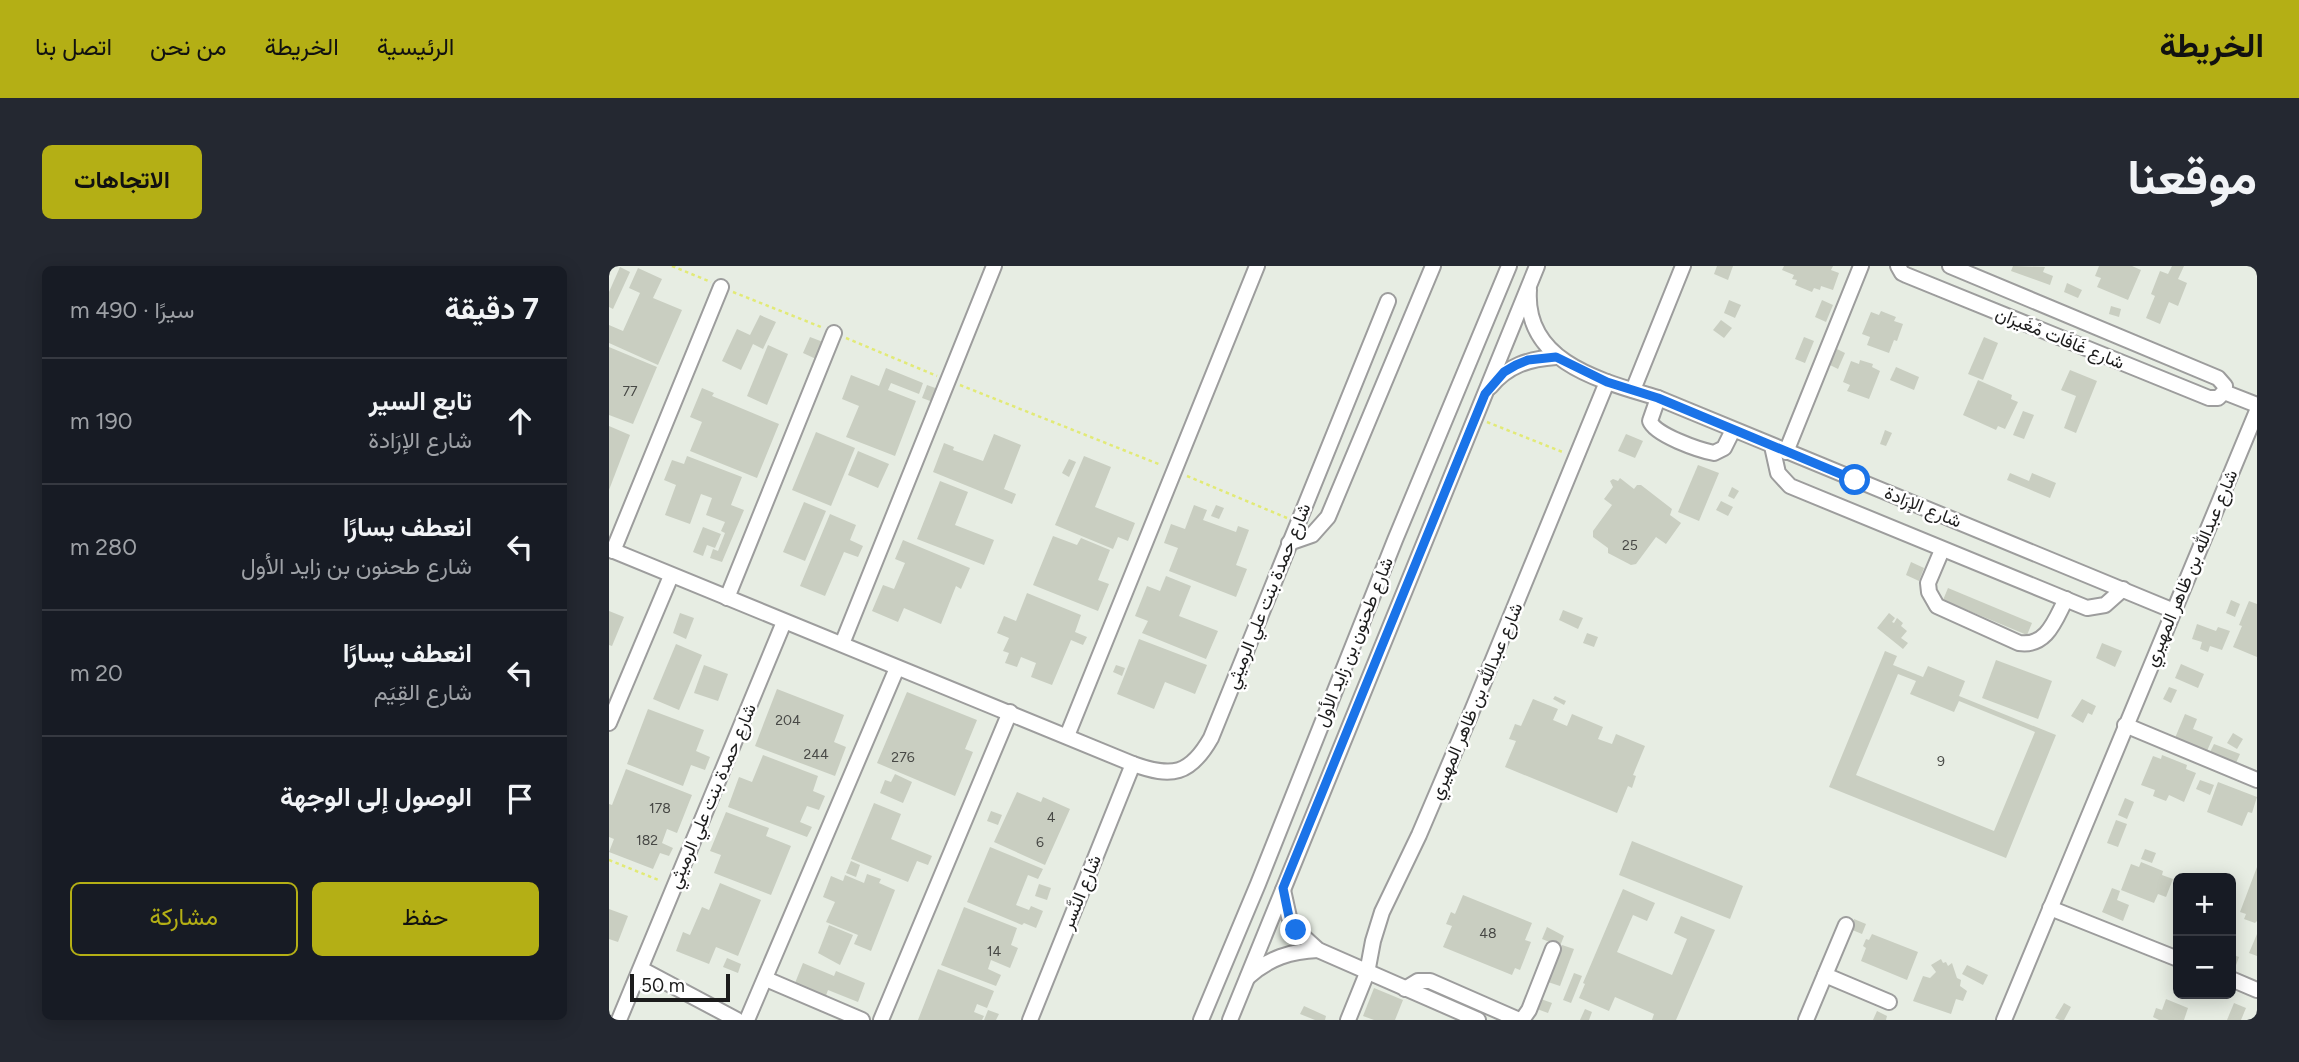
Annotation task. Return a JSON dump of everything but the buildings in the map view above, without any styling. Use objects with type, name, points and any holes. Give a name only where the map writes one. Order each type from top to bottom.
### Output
[{"type":"street","points":[[842,644],[994,266]]},
{"type":"street","points":[[1067,736],[1257,266]]},
{"type":"street","points":[[1289,544],[1312,535],[1328,517],[1433,266]]},
{"type":"street","name":"شارع طحنون بن زايد الأول","points":[[1201,1020],[1399,529],[1509,266]]},
{"type":"street","points":[[1633,390],[1683,266]]},
{"type":"street","points":[[1786,452],[1861,266]]},
{"type":"street","name":"شارع غَافَات مْغَيرَان","points":[[1898,266],[1906,275],[2209,398],[2218,398],[2224,392],[2225,386],[2218,378],[1950,266]]},
{"type":"street","name":"شارع طحنون بن زايد الأول","points":[[1230,1020],[1534,272]]},
{"type":"street","name":"شارع الإرَادة","points":[[1534,272],[1528,304],[1534,328],[1539,339],[1556,357],[1607,382],[1658,398],[2174,611]]},
{"type":"street","name":"شارع حمدة بنت علي الرميثي","points":[[721,287],[611,550],[1133,764],[1154,772],[1168,773],[1193,763],[1211,738],[1388,300]]},
{"type":"street","points":[[727,598],[834,333]]},
{"type":"street","points":[[1485,394],[1504,372],[1516,365],[1528,360],[1556,357]]},
{"type":"street","name":"شارع عبدالله بن ظاهر المهيري","points":[[1348,1020],[1367,973],[1382,912],[1419,835],[1469,718],[1607,382]]},
{"type":"street","name":"شارع غَافَات مْغَيرَان","points":[[2224,392],[2257,405]]},
{"type":"street","points":[[1658,398],[1650,421],[1652,426],[1662,433],[1714,453],[1724,448],[1733,430]]},
{"type":"street","name":"شارع عبدالله بن ظاهر المهيري","points":[[2004,1020],[2257,411]]},
{"type":"street","points":[[1772,446],[1778,473],[1790,486],[1942,550],[2087,608],[2100,607],[2123,589]]},
{"type":"street","points":[[1942,550],[1928,583],[1929,592],[1937,606],[2019,643],[2028,645],[2045,637],[2066,599]]},
{"type":"street","points":[[609,723],[671,576]]},
{"type":"street","name":"شارع حمدة بنت علي الرميثي","points":[[619,1020],[784,622]]},
{"type":"street","points":[[747,1020],[897,668]]},
{"type":"street","points":[[881,1020],[1010,712]]},
{"type":"street","points":[[2125,725],[2257,780]]},
{"type":"street","name":"شارع النَّسر","points":[[1030,1020],[1133,764]]},
{"type":"street","points":[[1283,888],[1293,924],[1306,942],[1367,973],[1478,1020]]},
{"type":"street","points":[[2050,908],[2173,957]]},
{"type":"street","points":[[1806,1020],[1846,925]]},
{"type":"street","points":[[1405,989],[1418,981],[1430,981],[1521,1020],[1529,1010],[1553,949]]},
{"type":"street","points":[[1247,978],[1259,967],[1280,956],[1318,950]]},
{"type":"street","points":[[641,970],[737,1020]]},
{"type":"street","points":[[1825,975],[1889,1002]]},
{"type":"street","points":[[766,979],[862,1020]]},
{"type":"street","points":[[2236,981],[2257,990]]},
{"type":"path","points":[[672,266],[1297,522]]},
{"type":"path","points":[[1475,417],[1574,457]]},
{"type":"path","points":[[609,860],[673,887]]},
{"type":"route","points":[[1296,930],[1289,917],[1283,888],[1485,394],[1504,372],[1528,360],[1556,357],[1607,382],[1658,398],[1855,480]]}]
